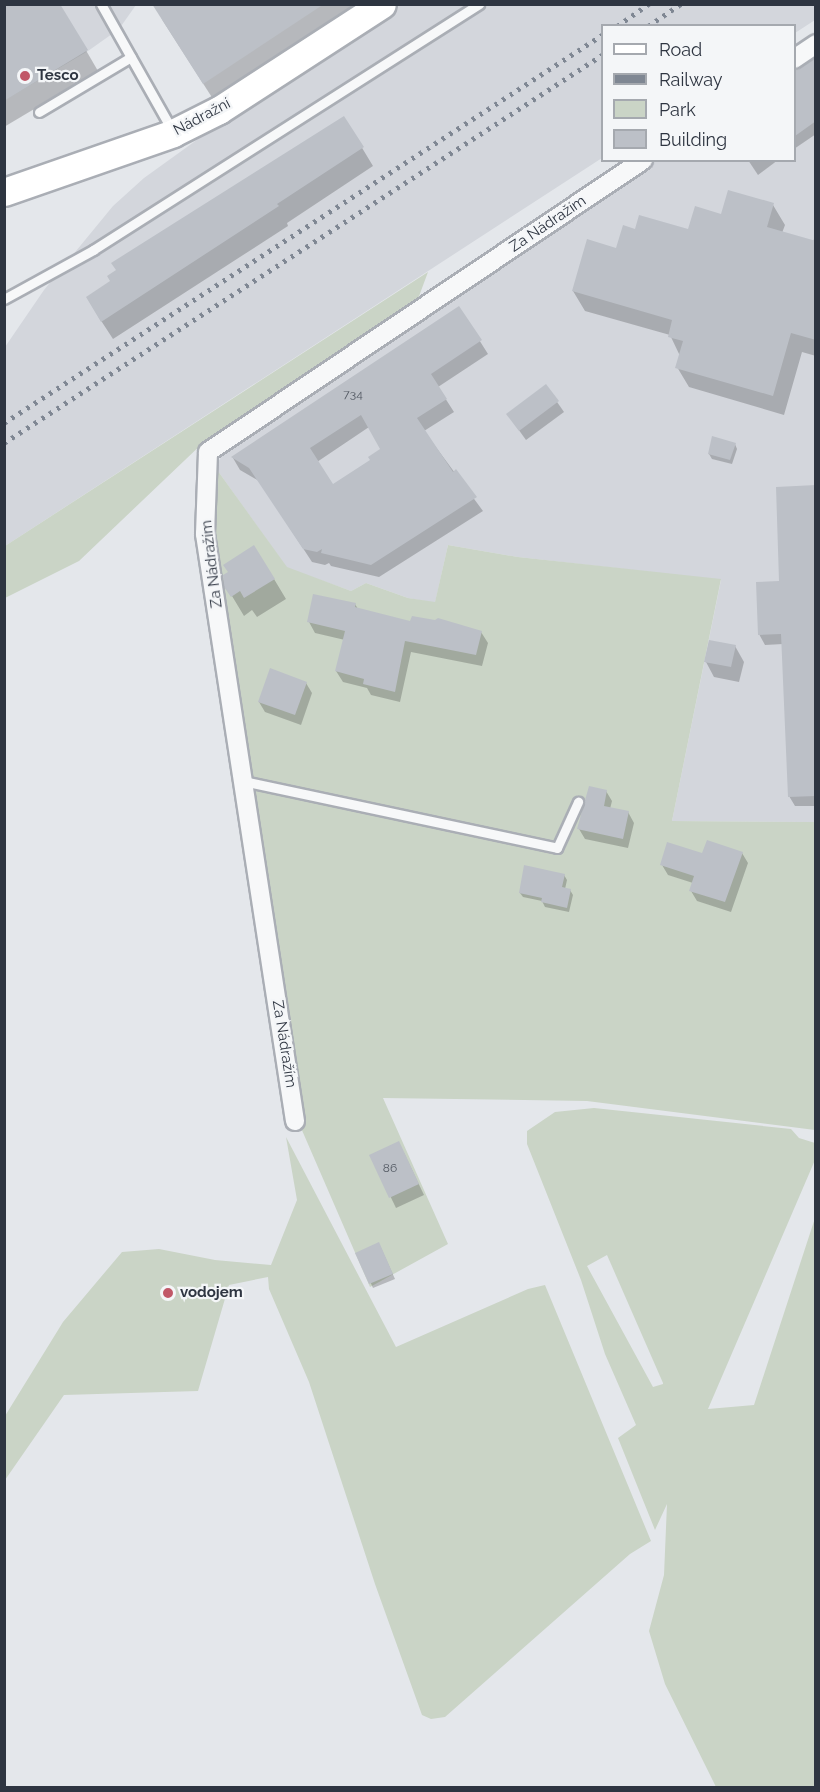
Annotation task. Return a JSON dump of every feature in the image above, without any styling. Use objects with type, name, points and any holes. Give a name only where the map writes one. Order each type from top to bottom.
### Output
[{"type":"main road","name":"Nádražní","points":[[4,192],[173,133],[219,110],[382,4]]},
{"type":"street","points":[[796,57],[816,44]]},
{"type":"street","name":"Za Nádražím","points":[[295,1120],[205,534],[208,452],[640,162]]},
{"type":"lane","points":[[101,4],[173,133]]},
{"type":"lane","points":[[4,299],[93,250],[479,4]]},
{"type":"lane","points":[[39,112],[131,57]]},
{"type":"lane","points":[[243,781],[557,848],[578,802]]},
{"type":"shaded area","name":"Tesco","points":[[4,5],[136,5],[119,29],[88,51],[5,100]]},
{"type":"shaded area","points":[[400,5],[815,5],[815,20],[796,32],[796,24],[601,24],[601,159],[5,546],[5,347],[44,290],[113,206],[144,178],[255,98]]},
{"type":"shaded area","points":[[796,67],[816,96],[815,822],[672,821],[721,580],[518,557],[448,545],[435,603],[408,598],[366,583],[351,591],[287,568],[215,467],[228,446],[654,162],[796,162]]},
{"type":"green space","points":[[428,272],[418,299],[206,440],[79,561],[5,598],[5,546]]},
{"type":"green space","points":[[215,467],[287,567],[351,591],[366,583],[408,598],[435,602],[448,545],[518,557],[721,579],[672,821],[815,822],[815,1130],[587,1101],[383,1098],[448,1244],[370,1287],[288,1098],[300,1094],[262,897],[213,597]]},
{"type":"green space","points":[[594,1108],[791,1129],[799,1138],[815,1143],[815,1160],[708,1409],[754,1405],[815,1218],[815,1787],[716,1787],[665,1684],[649,1631],[664,1575],[667,1504],[655,1530],[618,1438],[636,1425],[605,1354],[581,1280],[527,1144],[527,1131],[555,1112]],"holes":[[[607,1255],[663,1384],[653,1387],[587,1266]]]},
{"type":"green space","points":[[286,1137],[396,1347],[528,1289],[545,1285],[651,1541],[630,1554],[445,1717],[431,1719],[422,1715],[375,1584],[309,1382],[269,1289],[268,1277],[229,1285],[198,1391],[64,1395],[5,1480],[5,1416],[63,1322],[122,1252],[159,1249],[215,1260],[271,1265],[297,1200]]},
{"type":"building","name":"Tesco","points":[[4,4],[60,4],[88,50],[4,101]]},
{"type":"building","points":[[152,4],[324,4],[203,84]]},
{"type":"building","points":[[816,58],[816,121],[796,135],[796,70]]},
{"type":"building","points":[[344,116],[364,147],[277,204],[279,206],[101,322],[86,297],[110,281],[107,276],[116,270],[111,263]]},
{"type":"building","points":[[728,190],[774,203],[767,227],[816,241],[816,340],[791,333],[773,396],[675,368],[683,341],[668,337],[672,320],[572,291],[587,239],[616,248],[623,225],[635,229],[639,215],[688,229],[695,206],[721,214]]},
{"type":"building","points":[[459,306],[482,340],[431,374],[447,399],[417,418],[453,472],[456,469],[477,497],[371,565],[321,553],[322,549],[317,552],[303,549],[249,468],[231,457]],"holes":[[[361,415],[380,449],[368,457],[370,460],[333,484],[310,448]]]},
{"type":"building","points":[[546,384],[559,401],[519,431],[506,414]]},
{"type":"building","points":[[712,436],[736,443],[730,460],[708,454]]},
{"type":"building","points":[[816,485],[816,796],[788,797],[781,634],[758,635],[756,582],[779,581],[776,487]]},
{"type":"building","points":[[254,545],[275,579],[244,598],[240,591],[231,597],[224,587],[223,575],[228,572],[223,565]]},
{"type":"building","points":[[313,594],[356,603],[355,607],[410,621],[412,616],[435,620],[438,618],[482,631],[476,655],[405,641],[395,692],[363,684],[364,679],[335,671],[345,631],[307,622]]},
{"type":"building","points":[[709,640],[736,645],[731,667],[704,662]]},
{"type":"building","points":[[270,668],[307,682],[295,715],[258,702]]},
{"type":"building","points":[[589,786],[607,790],[604,806],[629,811],[623,839],[577,829]]},
{"type":"building","points":[[707,840],[743,852],[725,902],[689,891],[694,876],[660,865],[667,842],[702,853]]},
{"type":"building","points":[[524,865],[565,874],[562,887],[571,889],[567,908],[541,902],[542,898],[519,893]]},
{"type":"building","points":[[399,1141],[419,1184],[389,1198],[369,1155]]},
{"type":"building","points":[[379,1242],[393,1274],[369,1284],[355,1253]]},
{"type":"railway","points":[[620,24],[649,4]]},
{"type":"railway","points":[[651,24],[681,4]]},
{"type":"railway","points":[[4,423],[601,36]]},
{"type":"railway","points":[[4,443],[601,56]]},
{"type":"place","name":"Tesco","points":[[25,76]]},
{"type":"place","name":"vodojem","points":[[168,1293]]}]
